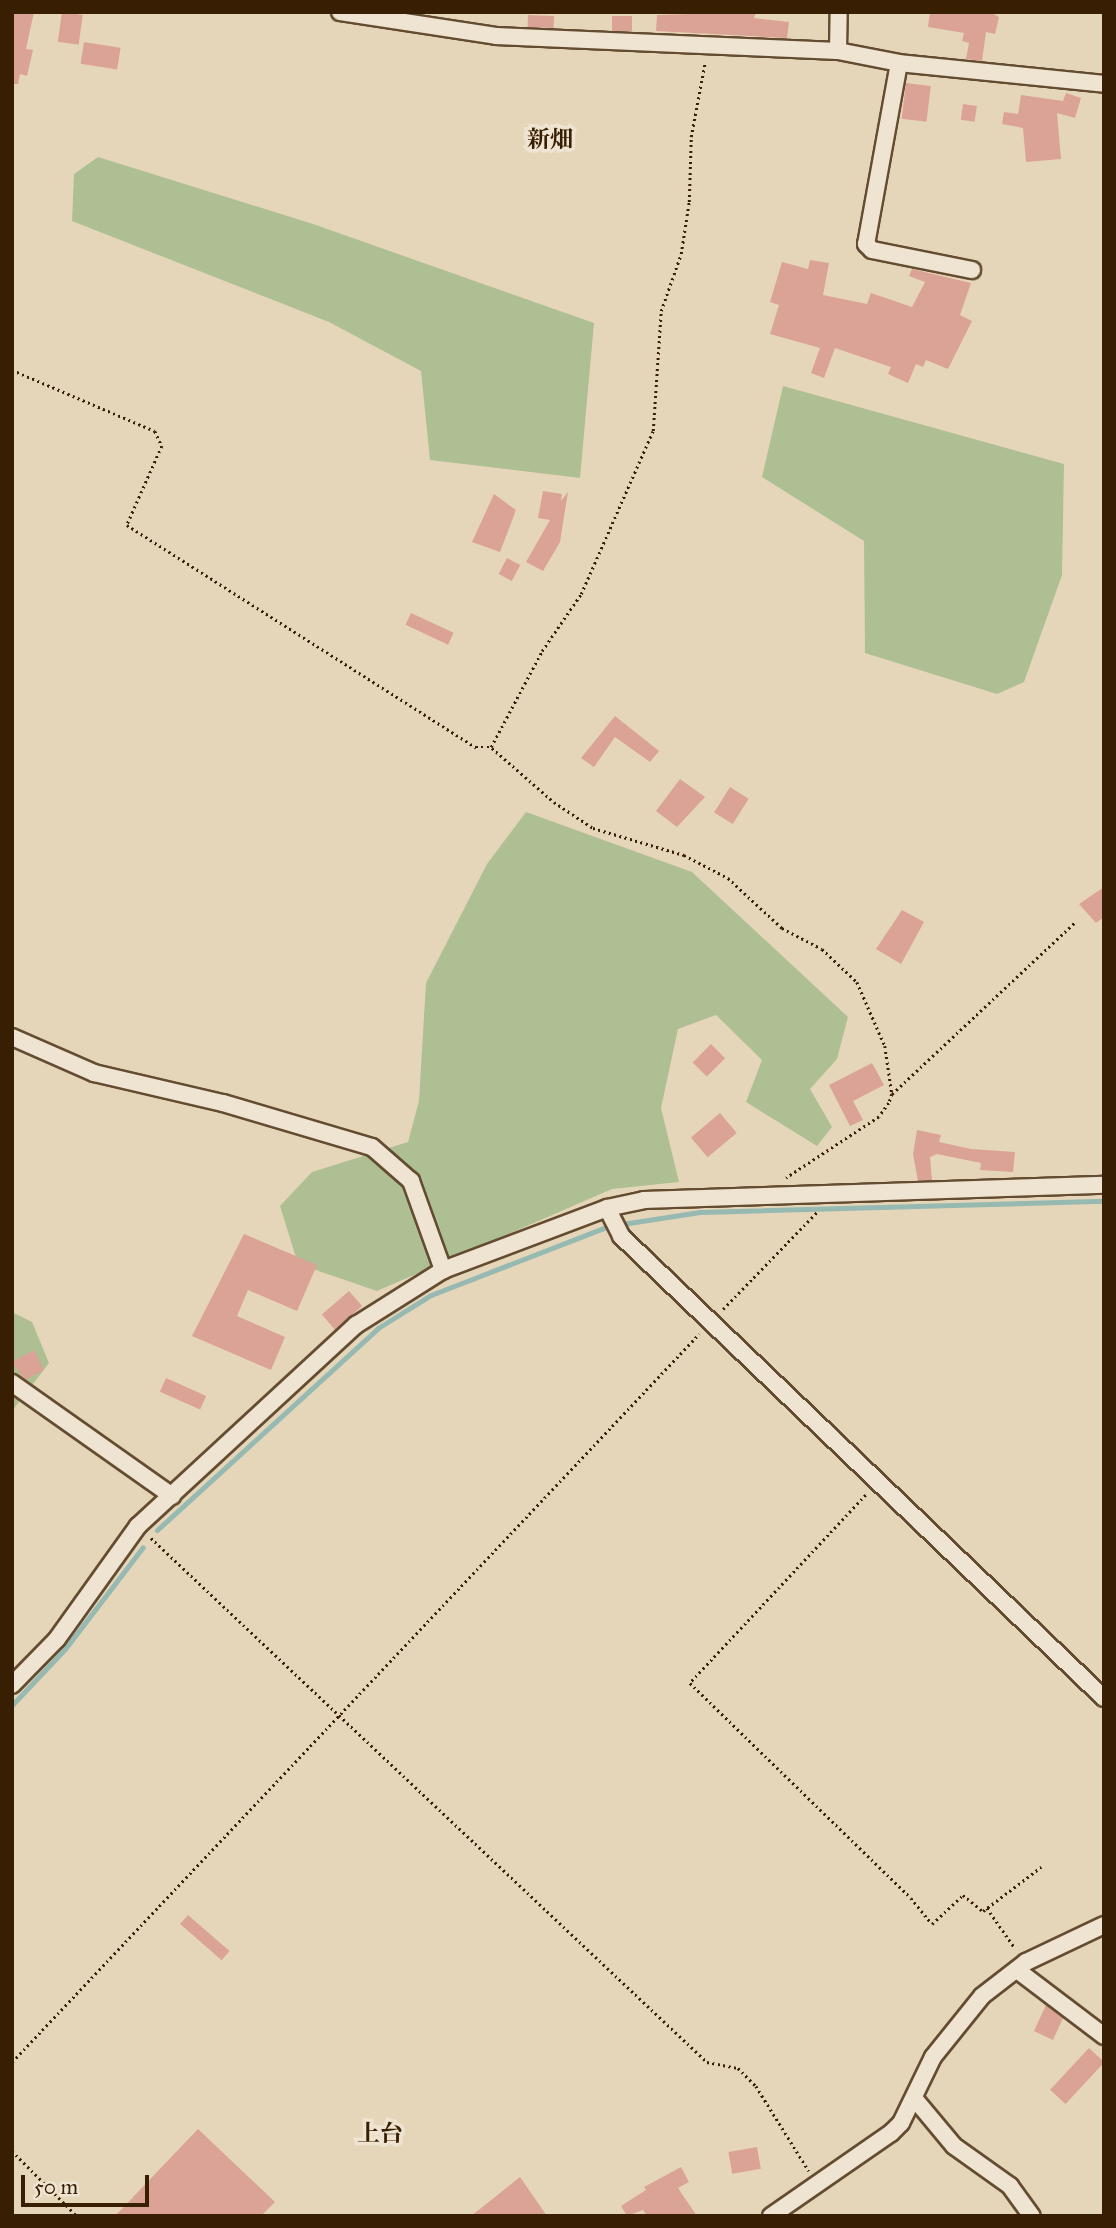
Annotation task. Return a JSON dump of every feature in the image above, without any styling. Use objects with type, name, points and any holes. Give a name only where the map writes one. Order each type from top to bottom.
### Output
[{"type":"street","points":[[340,12],[496,37],[709,42],[838,51],[899,63],[1104,84]]},
{"type":"street","points":[[838,51],[839,12]]},
{"type":"street","points":[[899,63],[866,244],[872,250],[972,270]]},
{"type":"street","points":[[12,1037],[94,1073],[223,1102],[372,1147],[411,1181],[443,1270]]},
{"type":"street","points":[[12,1685],[57,1639],[138,1526],[356,1325],[443,1270],[609,1212],[681,1196],[1104,1185]]},
{"type":"street","points":[[609,1212],[619,1232],[1104,1698]]},
{"type":"street","points":[[12,1383],[172,1496]]},
{"type":"street","points":[[771,2216],[891,2133],[914,2098],[946,2038],[982,1996],[1021,1966],[1104,1925]]},
{"type":"street","points":[[1021,1966],[1104,2036]]},
{"type":"street","points":[[914,2098],[954,2146],[1010,2186],[1032,2216]]},
{"type":"path","points":[[491,747],[542,651],[581,594],[653,431],[661,311],[681,254],[689,202],[691,137],[709,42]]},
{"type":"path","points":[[12,370],[155,431],[162,446],[128,525],[476,747],[491,747],[554,802],[593,828],[684,855],[728,878],[782,928],[822,949],[858,982],[884,1046],[892,1094]]},
{"type":"path","points":[[763,1194],[879,1117],[892,1094],[1074,923]]},
{"type":"path","points":[[12,2062],[340,1712],[816,1214]]},
{"type":"path","points":[[878,1482],[690,1683],[911,1898],[932,1924],[963,1895],[983,1911],[1041,1867]]},
{"type":"path","points":[[138,1526],[340,1712],[707,2062],[738,2068],[747,2077],[818,2186]]},
{"type":"path","points":[[987,1908],[1021,1966]]},
{"type":"path","points":[[12,2151],[77,2216]]},
{"type":"green space","points":[[98,157],[313,224],[594,323],[580,478],[430,460],[421,371],[329,322],[72,221],[74,174]]},
{"type":"green space","points":[[783,386],[1064,464],[1062,575],[1024,682],[997,694],[865,653],[864,541],[762,477]]},
{"type":"green space","points":[[526,812],[692,872],[848,1017],[837,1059],[810,1089],[832,1127],[817,1146],[746,1102],[762,1060],[716,1015],[678,1029],[661,1108],[679,1182],[612,1189],[377,1291],[298,1264],[280,1206],[312,1172],[408,1142],[419,1101],[426,983],[487,864]]},
{"type":"green space","points":[[12,1312],[32,1322],[49,1363],[12,1411]]},
{"type":"building","points":[[12,12],[34,12],[26,49],[33,50],[27,76],[20,74],[18,84],[12,84]]},
{"type":"building","points":[[62,12],[83,15],[79,45],[58,42]]},
{"type":"building","points":[[756,12],[754,18],[789,22],[787,38],[656,31],[657,15]]},
{"type":"building","points":[[930,12],[990,12],[999,17],[995,34],[986,32],[982,61],[966,59],[969,43],[962,41],[964,33],[928,27]]},
{"type":"building","points":[[528,15],[554,16],[554,28],[528,27]]},
{"type":"building","points":[[612,16],[632,16],[632,31],[612,31]]},
{"type":"building","points":[[84,42],[121,48],[117,70],[81,64]]},
{"type":"building","points":[[906,83],[931,86],[926,122],[902,119]]},
{"type":"building","points":[[1066,93],[1081,98],[1075,118],[1057,113],[1061,159],[1026,162],[1023,128],[1002,124],[1004,112],[1018,114],[1021,95],[1063,101]]},
{"type":"building","points":[[963,104],[977,106],[975,122],[961,120]]},
{"type":"building","points":[[810,260],[829,263],[823,295],[867,304],[871,293],[912,307],[925,282],[909,276],[912,269],[971,283],[960,315],[972,321],[948,369],[926,360],[923,367],[916,364],[908,383],[888,374],[891,367],[835,348],[824,378],[811,373],[820,348],[770,334],[779,305],[770,302],[782,262],[808,269]]},
{"type":"building","points":[[543,491],[562,494],[561,501],[568,492],[560,542],[543,571],[526,562],[550,520],[538,518]]},
{"type":"building","points":[[494,494],[516,510],[500,552],[472,542]]},
{"type":"building","points":[[507,558],[520,565],[512,581],[499,574]]},
{"type":"building","points":[[411,613],[454,633],[448,645],[406,625]]},
{"type":"building","points":[[615,716],[659,751],[650,762],[615,737],[594,767],[581,758]]},
{"type":"building","points":[[680,779],[705,797],[677,827],[656,811]]},
{"type":"building","points":[[730,787],[749,799],[733,824],[714,812]]},
{"type":"building","points":[[1104,887],[1104,917],[1096,923],[1079,904]]},
{"type":"building","points":[[902,910],[924,922],[901,964],[876,949]]},
{"type":"building","points":[[711,1044],[725,1058],[707,1077],[693,1062]]},
{"type":"building","points":[[872,1063],[884,1085],[853,1101],[863,1120],[850,1126],[829,1085]]},
{"type":"building","points":[[720,1113],[737,1133],[708,1157],[691,1137]]},
{"type":"building","points":[[917,1130],[941,1135],[939,1142],[971,1149],[1015,1152],[1013,1172],[980,1170],[981,1163],[937,1154],[930,1157],[932,1180],[918,1181],[913,1154]]},
{"type":"building","points":[[244,1234],[317,1265],[297,1311],[248,1290],[237,1316],[285,1337],[271,1370],[192,1336]]},
{"type":"building","points":[[349,1291],[362,1306],[335,1330],[322,1315]]},
{"type":"building","points":[[34,1350],[44,1370],[25,1380],[12,1362]]},
{"type":"building","points":[[166,1378],[206,1396],[200,1410],[160,1392]]},
{"type":"building","points":[[188,1915],[230,1951],[222,1960],[180,1924]]},
{"type":"building","points":[[1046,2005],[1063,2018],[1053,2040],[1034,2031]]},
{"type":"building","points":[[1089,2048],[1104,2063],[1065,2104],[1050,2090]]},
{"type":"building","points":[[198,2129],[275,2202],[261,2216],[115,2216]]},
{"type":"building","points":[[757,2147],[761,2169],[732,2174],[728,2152]]},
{"type":"building","points":[[681,2167],[689,2182],[678,2188],[697,2216],[647,2216],[643,2210],[627,2216],[621,2206],[646,2190],[644,2187]]},
{"type":"building","points":[[520,2177],[547,2216],[471,2216]]},
{"type":"waterway","points":[[157,1530],[378,1328],[431,1295],[609,1226],[700,1212],[1104,1201]]},
{"type":"waterway","points":[[12,1705],[65,1649],[143,1547]]},
{"type":"district","name":"新畑","points":[[550,139]]},
{"type":"district","name":"上台","points":[[380,2133]]}]
